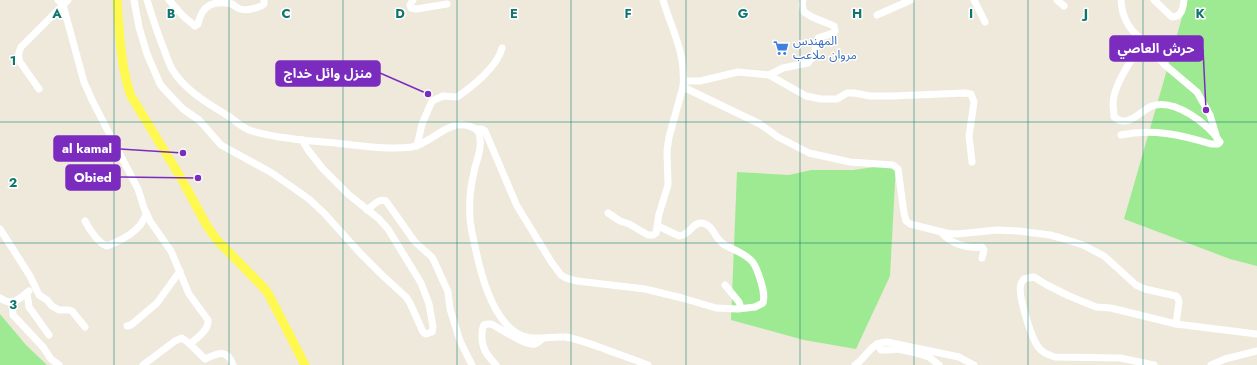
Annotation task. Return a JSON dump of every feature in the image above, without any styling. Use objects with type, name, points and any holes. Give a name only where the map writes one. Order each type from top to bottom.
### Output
[{"type":"main road","points":[[117,0],[125,73],[131,96],[181,178],[207,226],[217,240],[269,295],[305,365]]},
{"type":"street","points":[[134,0],[139,27],[147,54],[160,84],[164,89],[183,109],[198,120],[221,145],[249,159],[272,173],[315,205],[332,221],[349,242],[382,276],[406,297],[424,332],[429,334],[432,332],[433,327],[429,304],[421,283],[388,229],[379,219],[348,194],[323,169],[302,140]]},
{"type":"street","points":[[147,0],[172,68],[190,90],[205,102],[248,130],[302,140],[386,148],[403,148],[417,146],[453,126],[471,126],[476,129],[481,140],[472,181],[470,213],[472,235],[484,279],[496,310],[506,324],[523,336],[542,339],[563,337],[578,340],[648,365]]},
{"type":"street","points":[[169,0],[183,16],[196,26],[201,13],[205,7],[212,2],[225,2],[240,9],[250,9],[262,6],[264,4],[264,0]]},
{"type":"street","points":[[413,0],[410,5],[411,8],[416,9],[447,4]]},
{"type":"street","points":[[608,213],[620,221],[629,224],[648,235],[653,235],[656,233],[659,214],[668,185],[667,151],[669,137],[684,84],[680,47],[663,0]]},
{"type":"street","points":[[769,75],[783,68],[808,63],[814,55],[818,38],[835,31],[834,26],[804,12],[802,5],[803,0]]},
{"type":"street","points":[[877,15],[911,0]]},
{"type":"street","points":[[974,0],[985,22]]},
{"type":"street","points":[[1057,0],[1064,6]]},
{"type":"street","points":[[1121,0],[1124,18],[1132,32],[1141,39],[1142,44],[1150,49],[1165,65],[1197,92],[1210,115],[1216,135],[1220,142],[1218,144],[1211,144],[1168,134],[1145,132],[1121,134]]},
{"type":"street","points":[[1154,0],[1172,17],[1175,17],[1181,13],[1184,0]]},
{"type":"street","points":[[39,89],[20,62],[18,53],[21,47],[63,2]]},
{"type":"street","points":[[63,2],[84,82],[106,129],[138,189],[146,214],[171,251],[189,294],[208,320],[207,326],[203,333],[190,344]]},
{"type":"street","points":[[1142,44],[1123,74],[1115,92],[1113,104],[1114,117],[1118,120],[1126,121],[1153,106],[1175,106],[1193,116],[1216,135]]},
{"type":"street","points":[[417,146],[422,124],[432,101],[444,96],[457,97],[466,91],[487,71],[500,55],[502,48]]},
{"type":"street","points":[[684,84],[738,72],[769,75],[806,96],[821,99],[837,99],[847,93],[854,92],[870,96],[971,94],[974,102],[968,136],[972,162]]},
{"type":"street","points":[[684,84],[760,124],[794,147],[809,153],[850,162],[893,165],[898,169],[906,221],[910,224],[941,232],[957,234],[997,230],[1018,231],[1050,235],[1083,245],[1104,256],[1136,284],[1145,289],[1176,296],[1179,302],[1176,324]]},
{"type":"street","points":[[476,129],[482,129],[485,131],[517,206],[561,275],[577,281],[645,289],[716,308],[738,309],[758,306],[763,303],[764,291],[757,269],[751,259],[722,243],[709,225],[700,223],[696,224],[683,236],[679,236],[658,226]]},
{"type":"street","points":[[367,210],[379,201],[386,201],[415,242],[432,257],[443,278],[448,292],[450,309],[460,341],[472,365]]},
{"type":"street","points":[[85,221],[102,244],[107,246],[125,237],[134,230],[142,223],[146,214]]},
{"type":"street","points":[[0,229],[30,276],[39,295],[59,310],[72,311],[85,327]]},
{"type":"street","points":[[941,232],[958,245],[982,247],[984,250],[982,258]]},
{"type":"street","points":[[126,326],[131,324],[157,303],[180,271]]},
{"type":"street","points":[[1154,365],[1120,358],[1055,357],[1045,354],[1038,348],[1027,322],[1021,294],[1021,284],[1024,279],[1034,277],[1085,304],[1096,307],[1110,308],[1176,324],[1257,334]]},
{"type":"street","points":[[725,286],[739,302],[740,308]]},
{"type":"street","points":[[14,302],[35,287]]},
{"type":"street","points":[[27,293],[29,307],[50,335]]},
{"type":"street","points":[[0,298],[5,301],[14,302],[29,307]]},
{"type":"street","points":[[14,302],[14,316],[43,347],[51,359],[59,365]]},
{"type":"street","points":[[496,365],[483,348],[482,330],[484,325],[491,324],[531,345],[537,344],[542,339]]},
{"type":"street","points":[[143,365],[177,339],[184,339],[207,362],[221,353],[225,354],[231,360],[233,365]]},
{"type":"street","points":[[855,365],[860,362],[866,353],[881,342],[894,343],[959,357],[974,365]]},
{"type":"street","points":[[877,344],[882,350],[898,349],[929,357],[939,365]]},
{"type":"street","points":[[1211,365],[1225,359],[1257,351]]},
{"type":"green space","points":[[1187,0],[1257,0],[1257,266],[1230,259],[1124,219]]},
{"type":"green space","points":[[896,164],[890,276],[856,349],[804,340],[731,320],[737,172],[789,175],[811,170],[853,170]]},
{"type":"green space","points":[[0,314],[26,345],[47,365],[0,365]]},
{"type":"place","name":"المهندس مروان ملاعب","points":[[781,48]]},
{"type":"place","name":"منزل وائل خداج","points":[[428,94]]},
{"type":"place","name":"حرش العاصي","points":[[1206,110]]},
{"type":"place","name":"al kamal","points":[[183,153]]},
{"type":"place","name":"Obied","points":[[198,178]]}]
